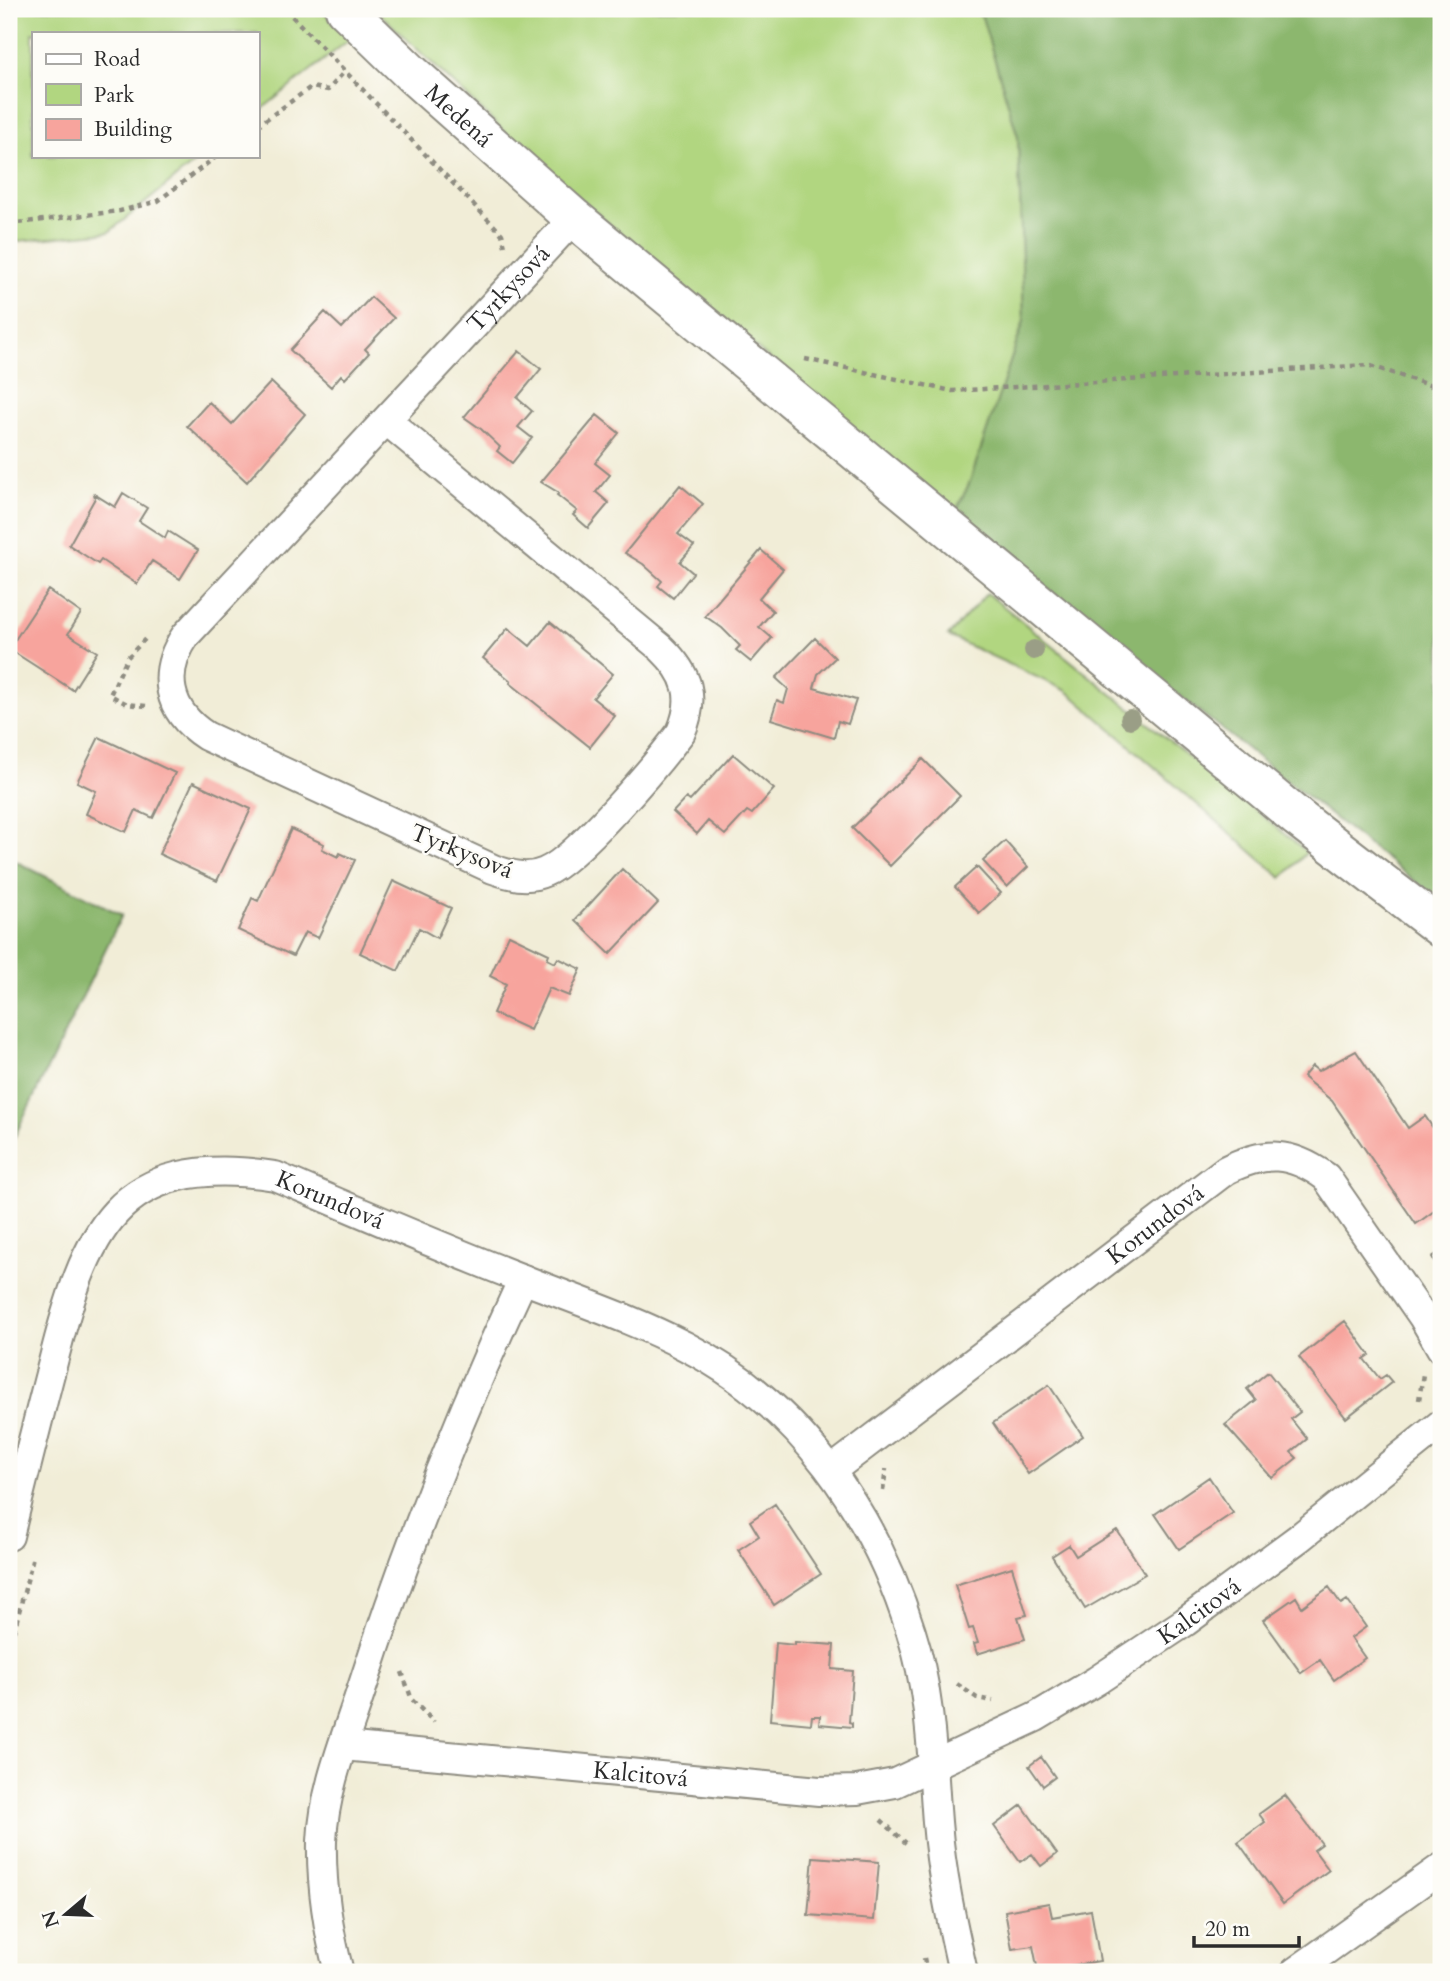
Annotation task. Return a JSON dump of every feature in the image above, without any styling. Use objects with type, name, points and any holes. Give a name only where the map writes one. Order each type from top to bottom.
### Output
[{"type":"street","name":"Medená","points":[[345,9],[412,74],[574,218],[1298,818],[1441,928]]},
{"type":"street","name":"Tyrkysová","points":[[387,421],[677,663],[686,677],[691,695],[688,715],[681,732],[559,865],[529,877],[493,869],[206,736],[188,725],[178,709],[169,669],[175,651],[186,635],[574,218]]},
{"type":"street","name":"Korundová","points":[[832,1470],[1215,1178],[1250,1158],[1278,1155],[1306,1163],[1326,1177],[1432,1358]]},
{"type":"street","name":"Korundová","points":[[9,1536],[67,1307],[83,1259],[105,1223],[138,1193],[185,1173],[232,1169],[275,1176],[523,1279],[624,1317],[688,1347],[744,1384],[785,1419],[832,1470],[861,1514],[912,1633],[930,1716],[935,1767]]},
{"type":"street","points":[[339,1972],[324,1894],[322,1840],[328,1795],[430,1495],[486,1358],[523,1279]]},
{"type":"street","name":"Kalcitová","points":[[343,1746],[819,1791],[857,1790],[895,1783],[935,1767],[1036,1717],[1185,1622],[1299,1538],[1441,1424]]},
{"type":"street","points":[[935,1767],[937,1824],[948,1903],[963,1972]]},
{"type":"street","points":[[1304,1970],[1441,1868]]},
{"type":"path","points":[[285,9],[502,234],[505,253]]},
{"type":"path","points":[[259,125],[311,87],[328,90],[344,72]]},
{"type":"path","points":[[9,224],[120,211],[158,201],[214,158]]},
{"type":"path","points":[[741,356],[794,357],[952,391],[1368,365],[1441,389]]},
{"type":"path","points":[[155,628],[127,658],[110,695],[127,704],[178,709]]},
{"type":"path","points":[[1416,1407],[1432,1358]]},
{"type":"path","points":[[885,1502],[882,1486],[889,1463]]},
{"type":"path","points":[[9,1651],[34,1553]]},
{"type":"path","points":[[401,1670],[412,1700],[422,1713],[442,1726]]},
{"type":"path","points":[[957,1684],[977,1698],[1001,1701]]},
{"type":"green space","points":[[9,9],[321,9],[349,40],[259,111],[259,32],[32,32],[32,158],[201,158],[109,232],[9,242]]},
{"type":"green space","points":[[375,9],[972,9],[982,17],[1018,137],[1024,321],[969,484],[955,513],[648,258],[513,140]]},
{"type":"green space","points":[[972,9],[1441,9],[1441,902],[1148,671],[955,513],[969,484],[1024,321],[1018,137],[982,17]]},
{"type":"green space","points":[[987,593],[1307,852],[1282,878],[1067,691],[948,636]]},
{"type":"green space","points":[[9,858],[122,915],[9,1148]]},
{"type":"building","points":[[371,297],[394,318],[365,349],[369,353],[345,379],[341,375],[331,387],[290,350],[325,312],[342,328]]},
{"type":"building","points":[[519,351],[541,369],[517,398],[532,411],[518,427],[532,438],[512,463],[497,451],[500,447],[464,417]]},
{"type":"building","points":[[271,382],[305,414],[247,482],[187,426],[209,402],[232,424]]},
{"type":"building","points":[[597,415],[619,433],[595,463],[610,475],[596,492],[609,503],[588,528],[573,515],[577,511],[557,495],[559,493],[541,482]]},
{"type":"building","points":[[680,485],[703,504],[678,534],[694,546],[680,562],[693,573],[673,598],[658,586],[662,581],[625,553]]},
{"type":"building","points":[[123,493],[147,508],[139,521],[165,538],[168,531],[198,550],[180,579],[152,561],[137,584],[101,560],[98,564],[69,545],[95,498],[94,494],[115,507]]},
{"type":"building","points":[[761,550],[783,569],[759,598],[773,611],[759,627],[772,638],[751,662],[736,650],[740,646],[722,628],[705,616]]},
{"type":"building","points":[[48,590],[81,613],[68,634],[97,652],[73,690],[9,649]]},
{"type":"building","points":[[550,622],[613,674],[593,698],[615,716],[590,747],[483,658],[508,628],[530,646]]},
{"type":"building","points":[[815,638],[835,658],[818,674],[814,688],[856,700],[848,724],[838,721],[834,738],[771,719],[777,700],[784,703],[788,689],[776,678]]},
{"type":"building","points":[[99,737],[175,773],[153,818],[136,810],[126,832],[86,814],[96,791],[77,782]]},
{"type":"building","points":[[733,754],[774,789],[752,814],[747,811],[725,835],[708,821],[697,834],[673,812],[686,798],[690,801]]},
{"type":"building","points":[[923,759],[960,796],[890,866],[852,828]]},
{"type":"building","points":[[193,782],[251,809],[217,881],[159,854]]},
{"type":"building","points":[[291,829],[324,844],[322,849],[338,857],[340,853],[355,860],[318,938],[305,932],[293,956],[238,930],[252,898],[258,901]]},
{"type":"building","points":[[1005,841],[1028,867],[1007,887],[983,861]]},
{"type":"building","points":[[977,867],[1001,893],[979,913],[955,887]]},
{"type":"building","points":[[622,869],[658,903],[610,954],[575,920]]},
{"type":"building","points":[[393,881],[451,908],[437,938],[419,928],[398,971],[360,953]]},
{"type":"building","points":[[509,935],[549,954],[547,959],[555,963],[558,958],[581,969],[569,996],[549,988],[530,1030],[493,1013],[506,984],[490,976]]},
{"type":"building","points":[[1356,1051],[1408,1128],[1425,1116],[1441,1140],[1441,1206],[1416,1224],[1332,1101],[1303,1077],[1312,1066],[1318,1071]]},
{"type":"building","points":[[1441,1251],[1441,1272],[1432,1257]]},
{"type":"building","points":[[1345,1321],[1370,1355],[1364,1359],[1380,1379],[1386,1375],[1392,1382],[1346,1418],[1299,1357]]},
{"type":"building","points":[[1268,1372],[1300,1412],[1291,1419],[1307,1439],[1291,1452],[1297,1458],[1272,1478],[1225,1425],[1256,1400],[1247,1389]]},
{"type":"building","points":[[1049,1385],[1083,1436],[1028,1474],[993,1423]]},
{"type":"building","points":[[1209,1477],[1233,1513],[1179,1549],[1155,1514]]},
{"type":"building","points":[[775,1504],[821,1574],[774,1605],[738,1550],[759,1536],[750,1521]]},
{"type":"building","points":[[1117,1530],[1145,1574],[1085,1609],[1052,1556],[1069,1545],[1076,1556]]},
{"type":"building","points":[[1012,1567],[1027,1615],[1018,1617],[1025,1639],[977,1654],[974,1644],[978,1643],[973,1628],[969,1629],[955,1585]]},
{"type":"building","points":[[1329,1587],[1341,1604],[1347,1600],[1366,1627],[1351,1638],[1365,1658],[1334,1680],[1320,1660],[1301,1673],[1263,1620],[1296,1597],[1302,1607]]},
{"type":"building","points":[[795,1642],[834,1645],[832,1669],[853,1671],[849,1722],[852,1727],[819,1724],[820,1716],[812,1716],[811,1724],[770,1720],[776,1643],[795,1645]]},
{"type":"building","points":[[1041,1757],[1055,1777],[1043,1786],[1029,1766]]},
{"type":"building","points":[[1285,1795],[1322,1844],[1314,1850],[1329,1870],[1283,1904],[1238,1842],[1265,1822],[1259,1814]]},
{"type":"building","points":[[1022,1805],[1057,1854],[1041,1866],[1032,1854],[1020,1862],[994,1826]]},
{"type":"building","points":[[813,1857],[879,1862],[874,1920],[808,1915]]},
{"type":"building","points":[[1049,1903],[1052,1917],[1091,1910],[1100,1961],[1038,1971],[1033,1946],[1012,1949],[1005,1911]]}]
